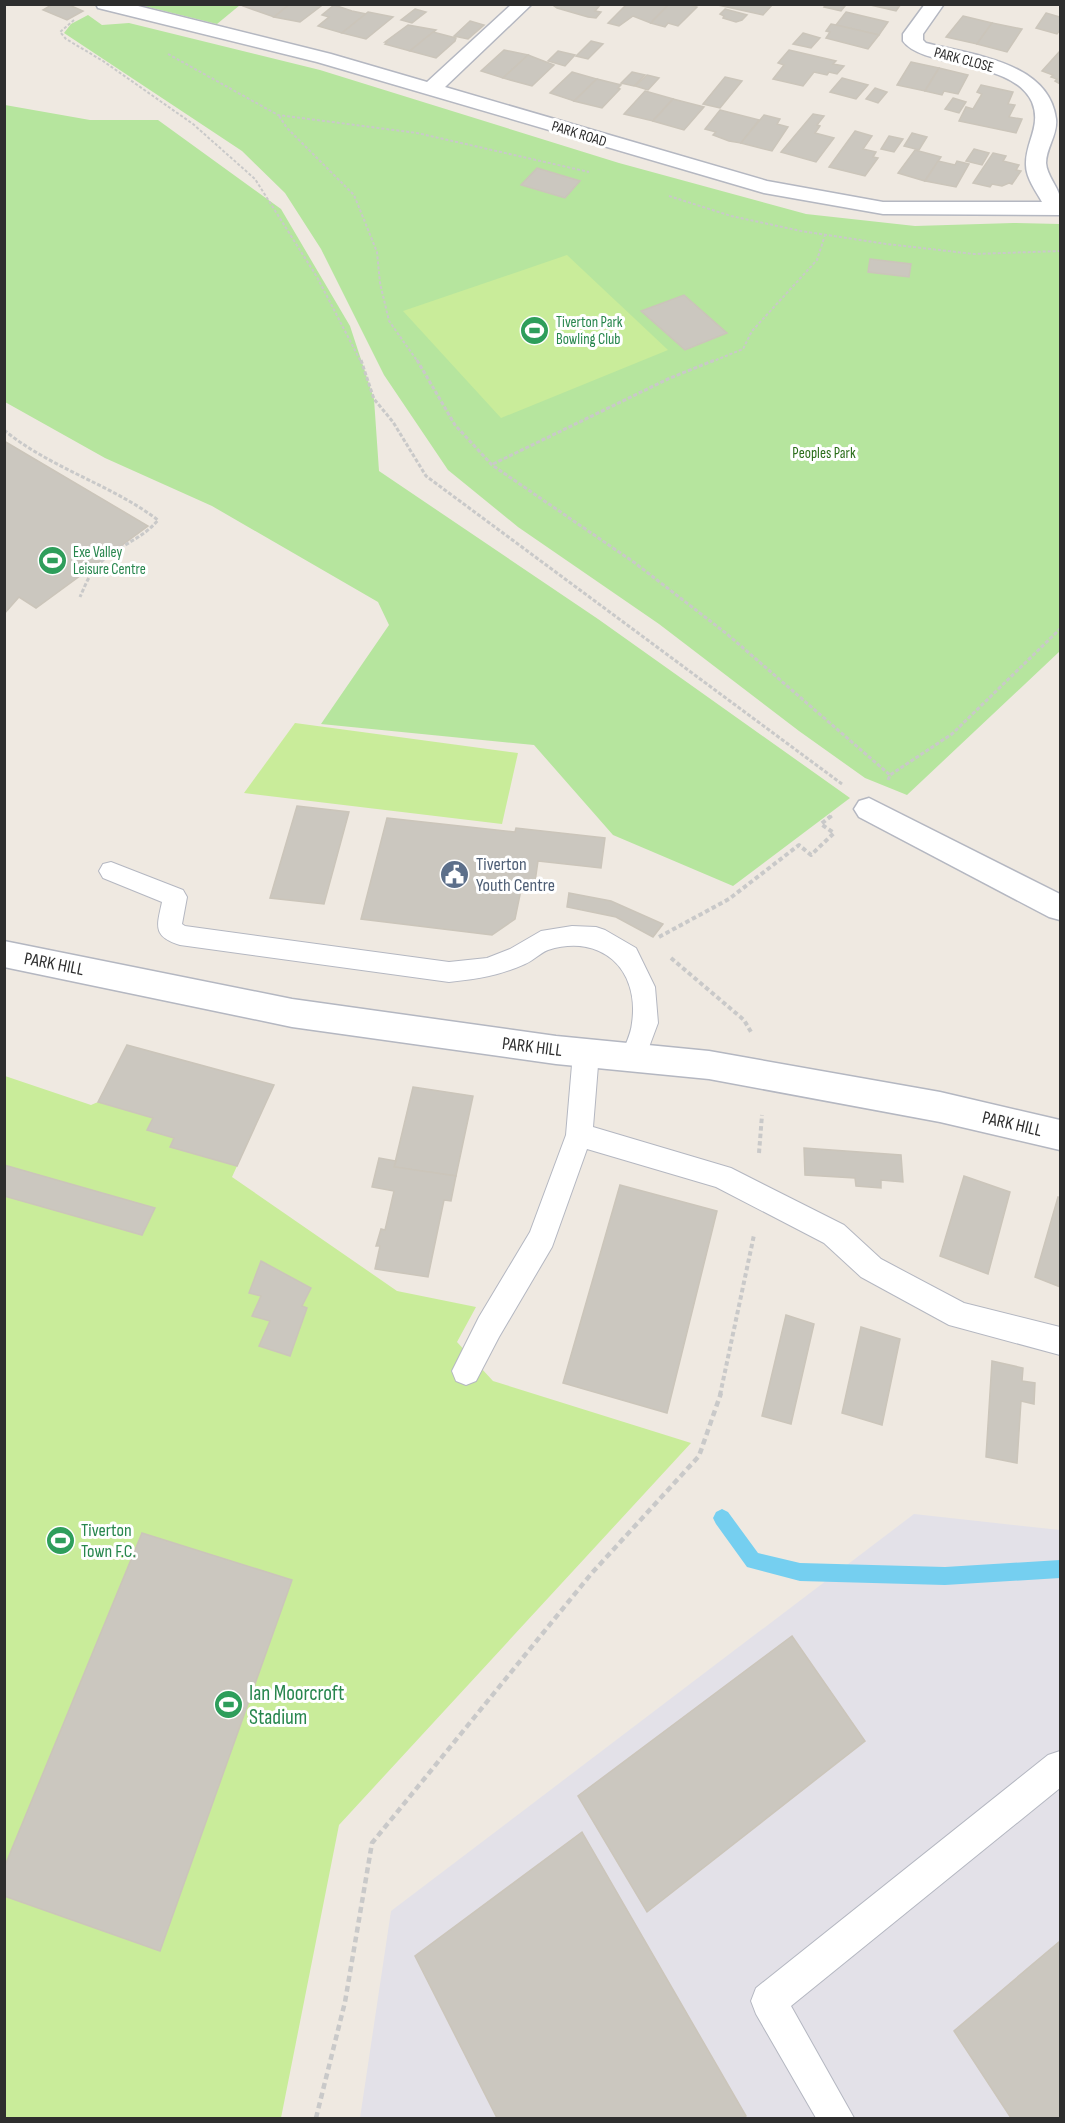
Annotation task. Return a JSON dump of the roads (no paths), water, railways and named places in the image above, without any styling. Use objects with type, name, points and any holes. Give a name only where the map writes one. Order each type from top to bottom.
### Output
[{"type":"street","name":"PARK ROAD","points":[[105,4],[324,58],[764,187],[883,208],[1058,209]]},
{"type":"street","points":[[430,89],[523,4]]},
{"type":"street","name":"PARK CLOSE","points":[[935,4],[913,33],[913,41],[919,47],[980,62],[1002,70],[1039,96],[1045,109],[1046,120],[1035,165],[1058,209]]},
{"type":"street","points":[[862,804],[1060,908]]},
{"type":"street","name":"PARK HILL","points":[[4,954],[292,1013],[586,1053],[709,1065],[940,1107],[1060,1135]]},
{"type":"lane","points":[[111,871],[175,897],[169,928],[180,935],[382,963],[449,972],[489,968],[519,956],[541,941],[572,936],[596,937],[627,955],[643,987],[645,1023],[633,1058]]},
{"type":"lane","points":[[466,1371],[489,1327],[542,1238],[579,1135],[586,1053]]},
{"type":"lane","points":[[579,1135],[722,1177],[834,1234],[871,1268],[959,1315],[1060,1341]]},
{"type":"lane","points":[[836,2118],[769,2001],[1060,1767]]},
{"type":"waterway","points":[[722,1518],[753,1561],[800,1572],[945,1576],[1060,1569]]},
{"type":"place","name":"Tiverton Park Bowling Club","points":[[535,331]]},
{"type":"place","name":"Exe Valley Leisure Centre","points":[[52,561]]},
{"type":"place","name":"Tiverton Youth Centre","points":[[455,874]]},
{"type":"place","name":"Tiverton Town F.C.","points":[[60,1540]]},
{"type":"place","name":"Ian Moorcroft Stadium","points":[[228,1705]]},
{"type":"park label","name":"Peoples Park","points":[[824,453]]}]
